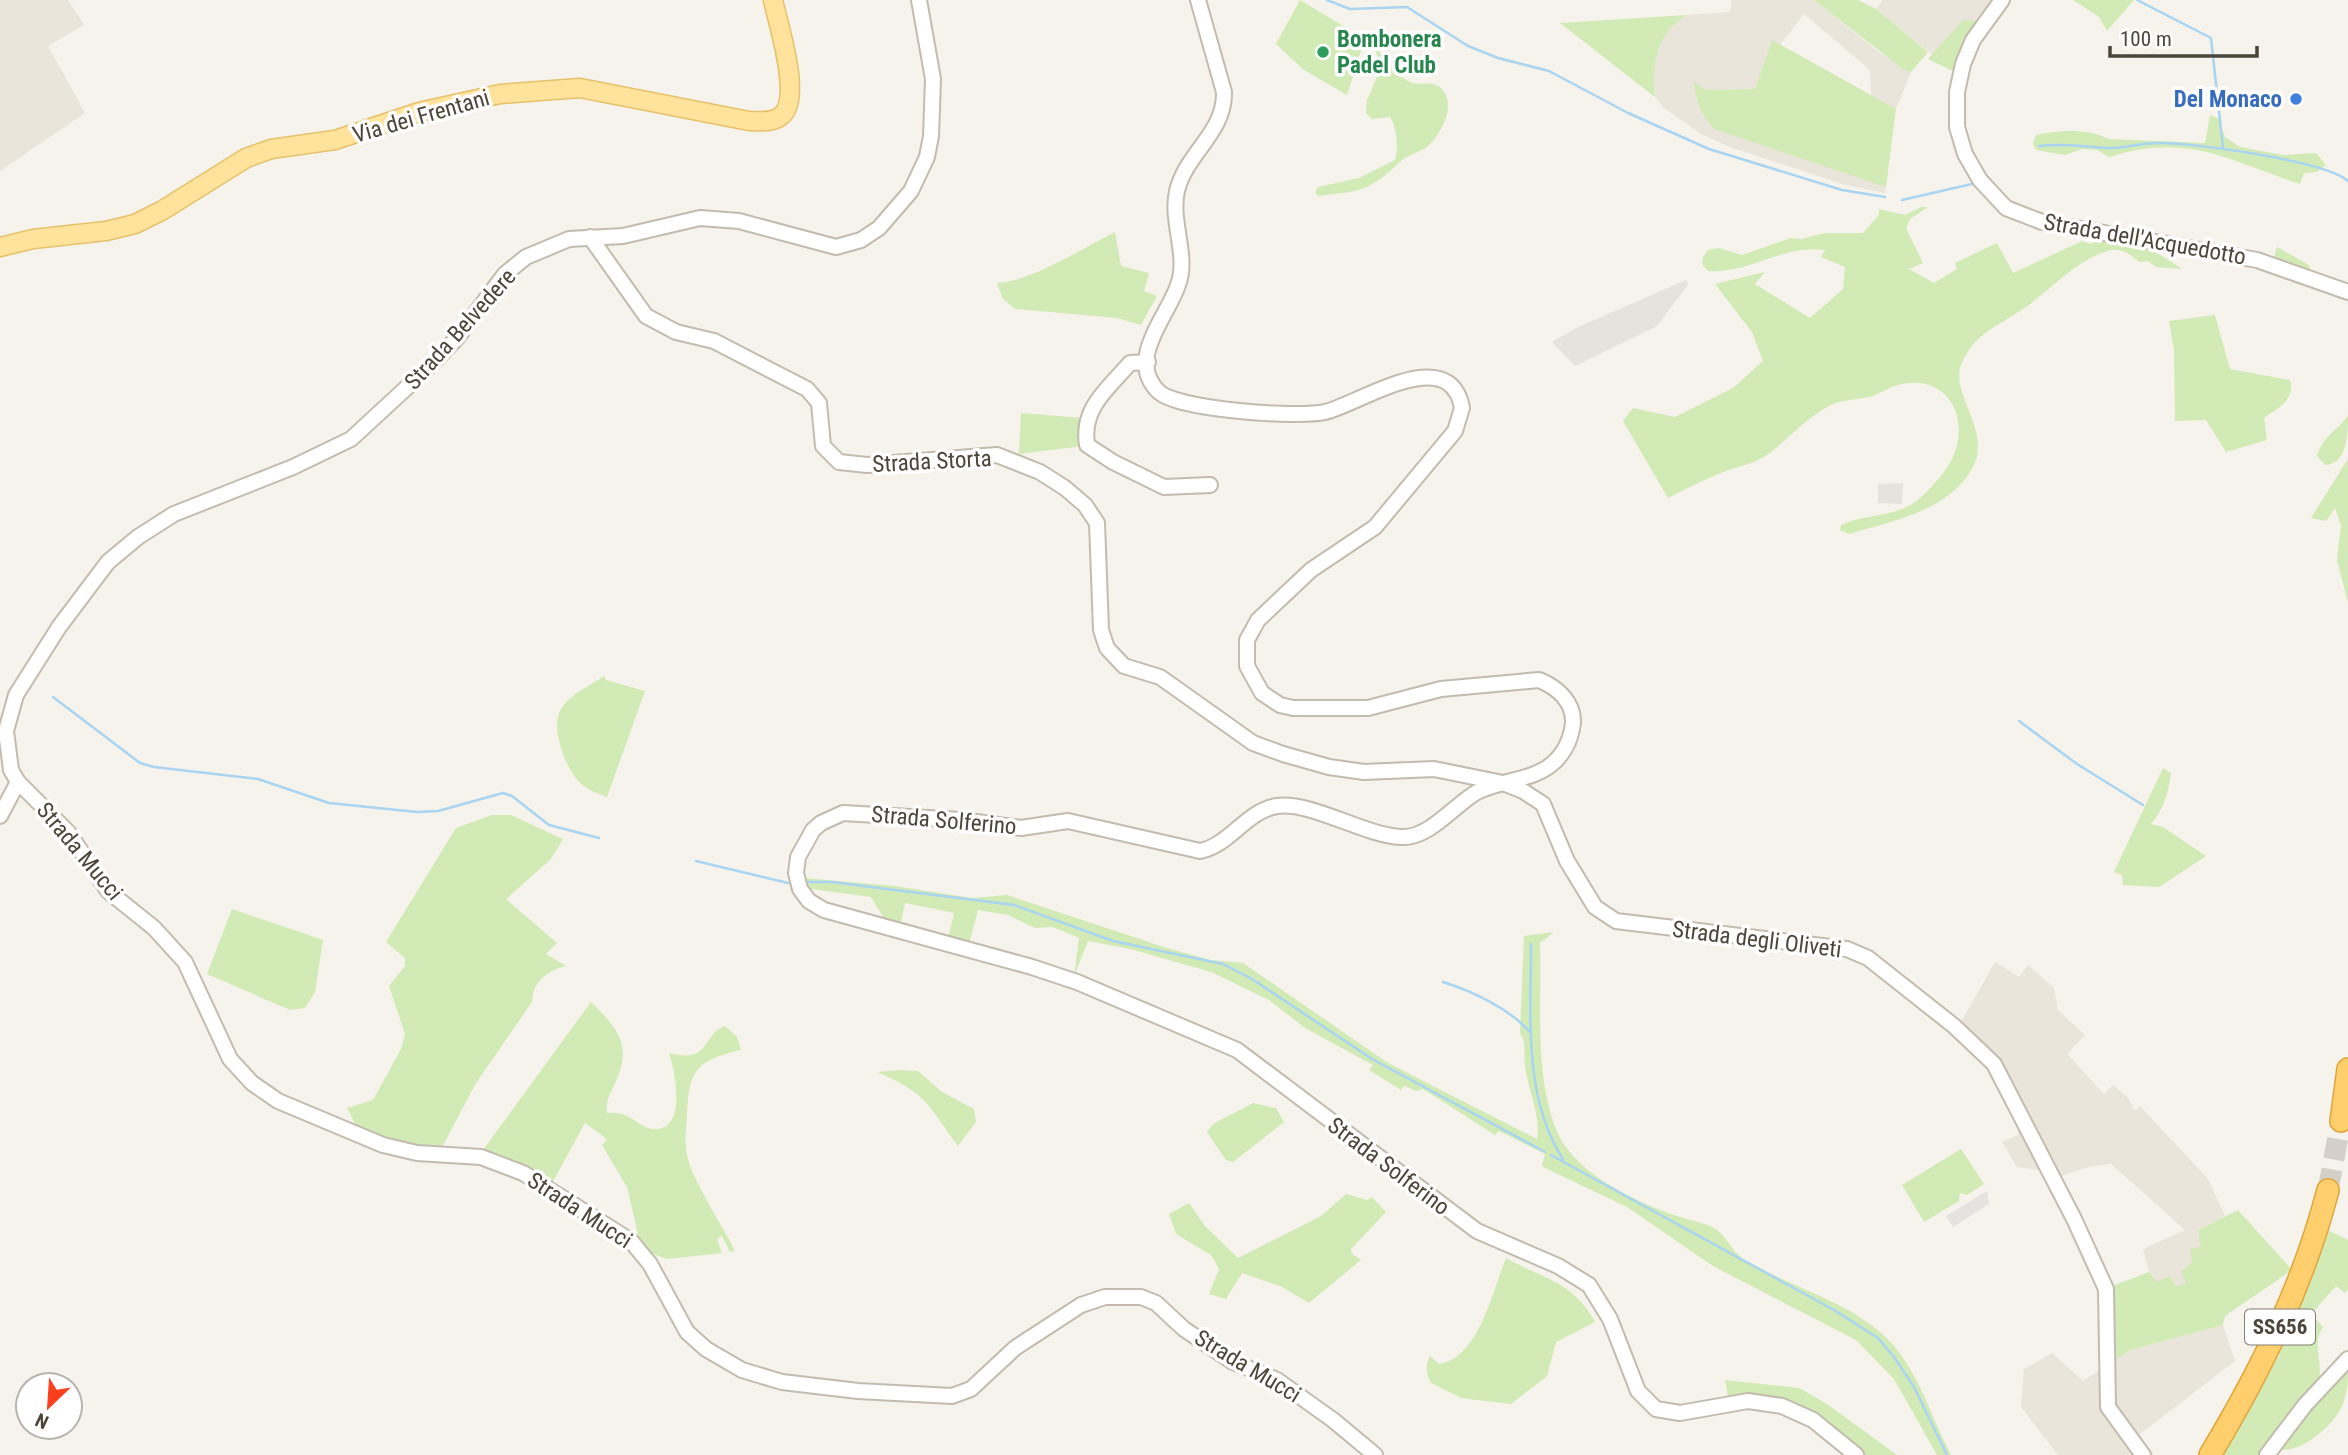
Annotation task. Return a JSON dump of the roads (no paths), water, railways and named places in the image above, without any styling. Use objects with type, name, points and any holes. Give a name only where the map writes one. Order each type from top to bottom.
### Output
[{"type":"highway","points":[[2341,1121],[2347,1073]]},
{"type":"highway","name":"SS656","points":[[2210,1455],[2258,1373],[2292,1301],[2314,1241],[2328,1190]]},
{"type":"main road","name":"Via dei Frentani","points":[[0,247],[33,239],[106,231],[135,224],[163,210],[246,158],[271,149],[335,140],[419,111],[500,94],[580,88],[749,121],[769,121],[786,111],[792,92],[772,0]]},
{"type":"street","name":"Strada Belvedere","points":[[15,776],[6,731],[16,695],[59,626],[107,562],[138,537],[174,514],[293,467],[351,439],[457,338],[498,283],[526,257],[558,242],[623,236],[693,219],[738,221],[836,247],[861,240],[880,228],[911,191],[930,146],[934,97],[919,0]]},
{"type":"street","points":[[1198,0],[1224,92],[1224,103],[1215,130],[1185,172],[1177,190],[1174,214],[1181,274],[1178,287],[1153,331],[1148,362],[1130,363],[1091,408],[1084,428],[1087,445],[1113,462],[1164,487],[1210,485]]},
{"type":"street","name":"Strada dell'Acquedotto","points":[[2002,0],[1973,40],[1963,64],[1957,92],[1956,127],[1965,154],[1980,180],[2006,208],[2042,222],[2257,260],[2348,292]]},
{"type":"street","name":"Strada Storta","points":[[590,237],[646,316],[676,332],[714,341],[807,389],[819,403],[823,446],[839,462],[867,465],[997,455],[1040,471],[1065,488],[1085,505],[1097,523],[1101,630],[1114,658],[1124,666],[1160,677],[1253,743],[1329,767],[1364,772],[1434,769],[1503,783]]},
{"type":"street","name":"Strada Solferino","points":[[1148,362],[1149,376],[1161,393],[1197,406],[1322,413],[1395,382],[1424,378],[1445,382],[1455,391],[1462,408],[1455,431],[1375,527],[1311,570],[1258,620],[1247,640],[1247,666],[1262,693],[1280,705],[1293,708],[1368,708],[1441,689],[1539,680],[1553,685],[1566,700],[1573,717],[1572,735],[1563,753],[1550,766],[1479,791],[1428,829],[1402,838],[1367,830],[1299,808],[1277,806],[1254,815],[1218,844],[1200,851],[1069,821],[1021,828],[961,820],[843,813],[821,823],[805,840],[798,857],[796,873],[802,892],[824,910],[1032,967],[1077,982],[1237,1050],[1466,1223],[1559,1266],[1589,1285],[1610,1320],[1638,1391],[1656,1409],[1679,1413],[1748,1401],[1782,1406],[1813,1420],[1856,1455]]},
{"type":"street","name":"Strada Mucci","points":[[0,816],[15,776],[68,832],[108,891],[153,928],[185,962],[230,1059],[252,1083],[299,1111],[383,1146],[417,1153],[481,1157],[523,1172],[638,1248],[687,1332],[706,1349],[742,1370],[782,1382],[858,1391],[952,1396],[971,1389],[1015,1348],[1081,1305],[1105,1297],[1141,1297],[1156,1303],[1184,1329],[1233,1362],[1277,1380],[1333,1420],[1375,1455]]},
{"type":"street","name":"Strada degli Oliveti","points":[[1503,783],[1543,804],[1567,861],[1595,907],[1616,921],[1860,953],[1954,1026],[1994,1064],[2074,1219],[2106,1289],[2108,1407],[2143,1455]]},
{"type":"street","points":[[2267,1455],[2305,1405],[2348,1359]]},
{"type":"waterway","points":[[1327,0],[1350,9],[1407,7],[1468,46],[1498,58],[1549,71],[1628,113],[1709,149],[1842,190],[1885,197]]},
{"type":"waterway","points":[[2137,0],[2211,38],[2223,148]]},
{"type":"waterway","points":[[2039,146],[2108,148],[2155,143],[2201,146],[2288,160],[2335,174],[2348,181]]},
{"type":"waterway","points":[[1902,200],[1976,183]]},
{"type":"waterway","points":[[53,697],[140,763],[154,767],[258,779],[329,803],[417,812],[438,811],[503,793],[512,796],[549,825],[599,838]]},
{"type":"waterway","points":[[2019,721],[2077,764],[2143,805]]},
{"type":"waterway","points":[[696,861],[788,883]]},
{"type":"waterway","points":[[804,882],[832,882],[1014,905],[1113,941],[1223,964],[1252,979],[1372,1059],[1545,1152]]},
{"type":"waterway","points":[[1531,944],[1531,1027],[1535,1083],[1550,1135],[1563,1159]]},
{"type":"waterway","points":[[1443,982],[1490,1002],[1530,1032]]},
{"type":"waterway","points":[[1551,1155],[1834,1310],[1878,1338],[1914,1387],[1947,1455]]},
{"type":"tunnel","points":[[2328,1190],[2341,1121]]},
{"type":"place","name":"Bombonera Padel Club","points":[[1323,52]]},
{"type":"place","name":"Del Monaco","points":[[2296,99]]}]
